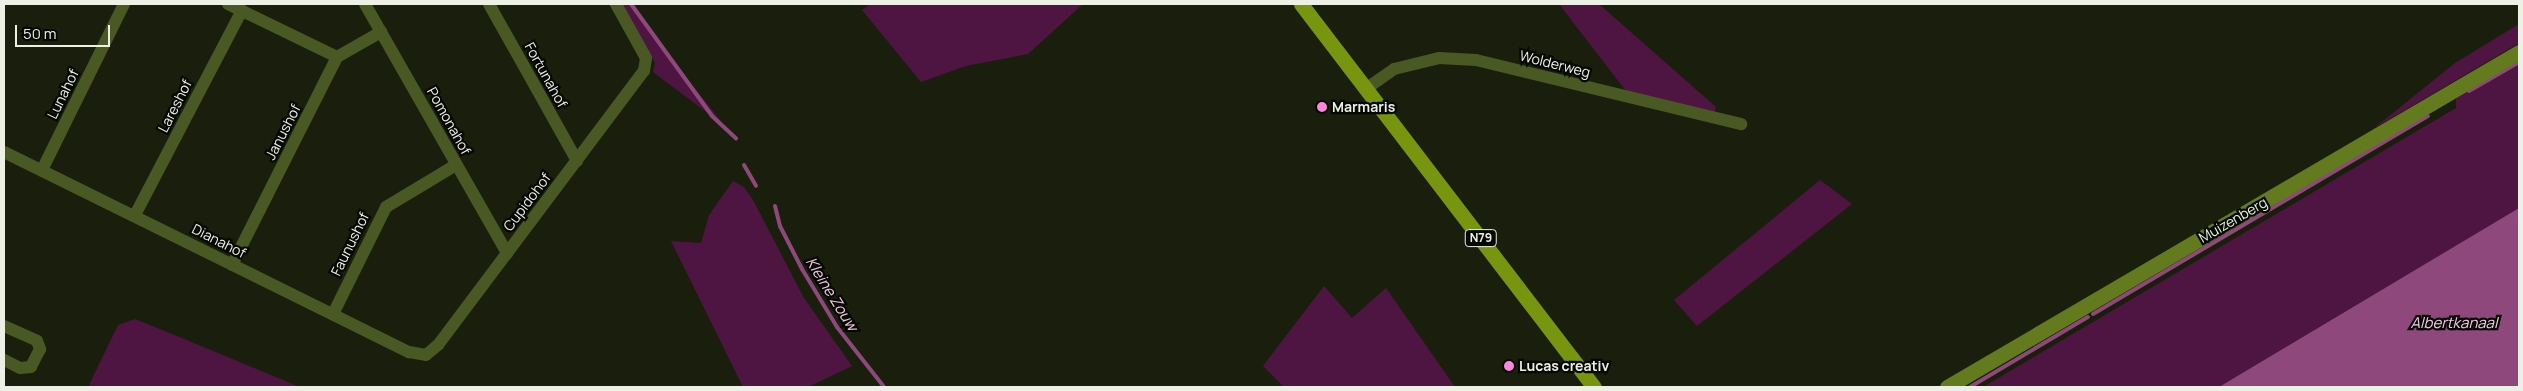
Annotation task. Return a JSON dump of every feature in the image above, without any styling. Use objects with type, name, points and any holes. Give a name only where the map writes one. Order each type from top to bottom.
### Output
[{"type":"main road","name":"N79","points":[[1301,4],[1594,387]]},
{"type":"street","name":"Lunahof","points":[[42,170],[124,4]]},
{"type":"street","points":[[228,4],[337,58],[381,32]]},
{"type":"street","name":"Pomonahof","points":[[365,4],[507,254]]},
{"type":"street","name":"Fortunahof","points":[[489,4],[577,161]]},
{"type":"street","name":"Cupidohof","points":[[422,356],[438,345],[644,71],[646,58],[616,4]]},
{"type":"street","name":"Lareshof","points":[[135,215],[242,10]]},
{"type":"street","name":"Muizenberg","points":[[1946,387],[2519,52]]},
{"type":"street","name":"Janushof","points":[[232,265],[337,58]]},
{"type":"street","name":"Wolderweg","points":[[1367,88],[1394,69],[1439,58],[1476,60],[1741,124]]},
{"type":"street","name":"Dianahof","points":[[4,152],[135,215],[232,265],[422,356]]},
{"type":"street","name":"Faunushof","points":[[333,314],[386,206],[456,164]]},
{"type":"street","points":[[4,326],[37,341],[40,349],[31,367],[20,368],[4,360]]},
{"type":"shaded area","points":[[622,4],[632,4],[667,54],[725,126],[653,72],[655,63]]},
{"type":"shaded area","points":[[870,4],[1083,4],[1028,54],[966,66],[921,82],[862,10]]},
{"type":"shaded area","points":[[1559,4],[1599,4],[1716,107],[1714,113],[1626,91]]},
{"type":"shaded area","points":[[2519,24],[2519,43],[2373,129],[2455,63]]},
{"type":"shaded area","points":[[2519,56],[2519,208],[2219,387],[1983,387],[2456,108],[2456,92]]},
{"type":"shaded area","points":[[1820,180],[1852,204],[1697,326],[1674,300]]},
{"type":"shaded area","points":[[733,181],[744,187],[753,200],[804,298],[852,366],[808,387],[743,387],[671,241],[701,243],[709,215]]},
{"type":"shaded area","points":[[1324,286],[1352,318],[1386,288],[1455,387],[1284,387],[1263,366]]},
{"type":"shaded area","points":[[135,319],[300,387],[88,387],[118,325]]},
{"type":"water","name":"Albertkanaal","points":[[2519,208],[2519,387],[2219,387]]},
{"type":"waterway","name":"Kleine Zouw","points":[[631,4],[712,116],[736,138]]},
{"type":"waterway","points":[[2469,91],[2519,62]]},
{"type":"waterway","points":[[2093,314],[2428,116]]},
{"type":"waterway","name":"Kleine Zouw","points":[[744,165],[756,186]]},
{"type":"waterway","name":"Kleine Zouw","points":[[775,206],[780,226],[802,269],[837,327],[884,387]]},
{"type":"waterway","points":[[1970,387],[2088,317]]},
{"type":"place","name":"Marmaris","points":[[1322,107]]},
{"type":"place","name":"Lucas creativ","points":[[1509,366]]}]
